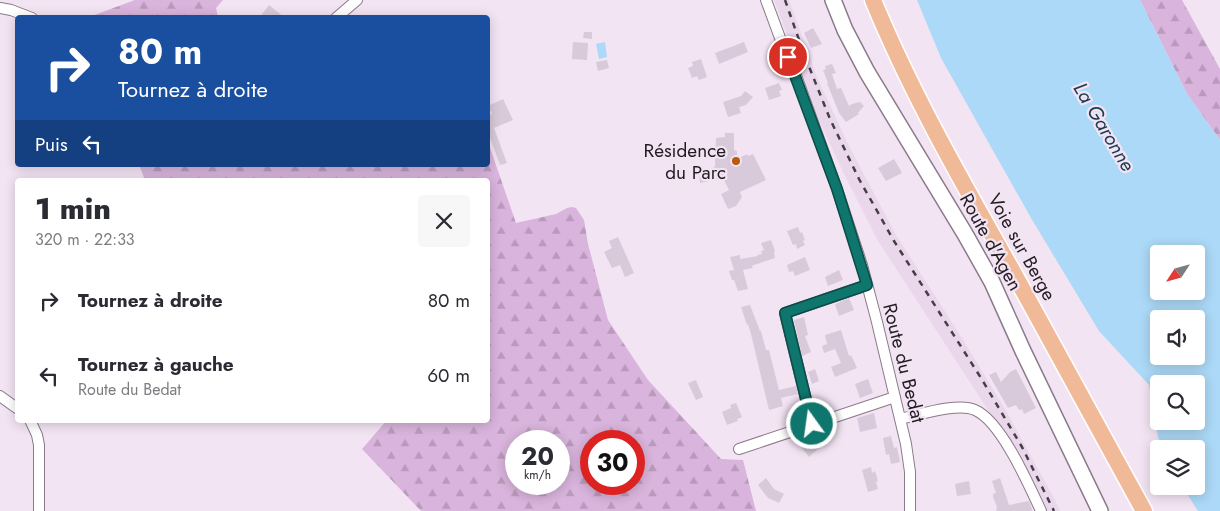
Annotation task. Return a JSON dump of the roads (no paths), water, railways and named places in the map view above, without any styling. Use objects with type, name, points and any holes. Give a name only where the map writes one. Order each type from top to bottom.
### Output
[{"type":"main road","name":"Route d'Agen","points":[[833,0],[845,30],[867,72],[992,282],[1100,511]]},
{"type":"main road","name":"Voie sur Berge","points":[[873,0],[888,36],[934,130],[1144,511]]},
{"type":"street","points":[[340,15],[357,0]]},
{"type":"street","name":"Route du Bedat","points":[[766,0],[793,67],[862,265],[906,444],[910,472],[910,511]]},
{"type":"street","points":[[0,8],[24,15]]},
{"type":"street","points":[[812,424],[785,313],[867,285]]},
{"type":"street","points":[[0,396],[15,407]]},
{"type":"street","points":[[738,449],[895,397]]},
{"type":"street","points":[[900,419],[953,408],[975,410],[980,413],[993,424],[1011,451],[1041,511]]},
{"type":"street","points":[[32,424],[39,445],[38,511]]},
{"type":"water","name":"La Garonne","points":[[917,0],[1140,0],[1187,94],[1220,140],[1220,511],[1198,511],[1188,495],[1205,495],[1205,440],[1160,440],[1157,430],[1205,430],[1205,375],[1150,375],[1150,391],[1149,385],[1099,331],[1031,218],[941,58]]},
{"type":"water","points":[[605,42],[607,57],[599,59],[596,44]]},
{"type":"railway","points":[[785,0],[830,119],[859,179],[894,241],[981,378],[1022,447],[1054,511]]},
{"type":"place","name":"Résidence du Parc","points":[[736,161]]}]
